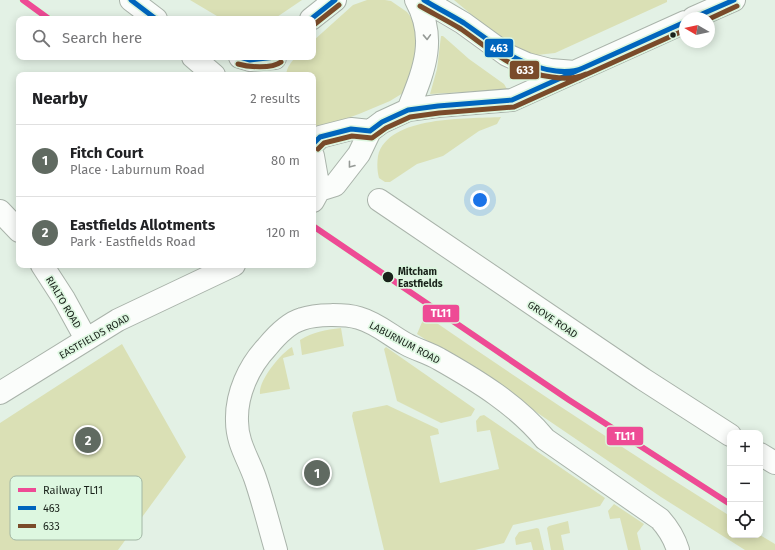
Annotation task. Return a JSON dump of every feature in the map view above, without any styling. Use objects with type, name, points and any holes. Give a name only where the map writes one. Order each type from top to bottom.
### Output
[{"type":"street","points":[[130,0],[152,16]]},
{"type":"street","points":[[315,16],[335,0]]},
{"type":"street","points":[[408,110],[423,70],[427,50],[428,36],[425,22],[422,11],[416,0]]},
{"type":"street","points":[[424,0],[464,23],[507,55],[527,64],[550,70],[576,72]]},
{"type":"street","points":[[707,12],[734,0]]},
{"type":"street","points":[[316,195],[335,185],[359,154],[370,131],[382,122],[408,110],[512,100],[679,25]]},
{"type":"street","points":[[196,60],[210,72]]},
{"type":"street","points":[[250,60],[275,63]]},
{"type":"street","points":[[316,141],[320,137],[351,129],[370,131]]},
{"type":"street","name":"GROVE ROAD","points":[[379,200],[638,376],[727,433]]},
{"type":"street","points":[[0,211],[16,229]]},
{"type":"street","name":"RIALTO ROAD","points":[[44,268],[64,299],[86,339]]},
{"type":"street","name":"EASTFIELDS ROAD","points":[[0,393],[118,320],[228,268]]},
{"type":"street","name":"LABURNUM ROAD","points":[[276,550],[256,480],[248,459],[241,447],[238,435],[237,419],[243,386],[261,353],[275,337],[289,326],[301,319],[319,316],[349,316],[359,318],[376,325],[403,342],[438,359],[506,402],[533,425],[545,439],[660,519],[670,529],[678,550]]},
{"type":"street","points":[[763,456],[775,464]]},
{"type":"green space","points":[[190,0],[302,0],[278,16],[217,16]]},
{"type":"green space","points":[[367,0],[391,1],[407,12],[414,21],[420,39],[408,87],[403,93],[390,101],[323,127],[316,126],[316,72],[287,72],[288,67],[294,60],[316,60],[316,38],[353,5]]},
{"type":"green space","points":[[454,0],[667,0],[667,2],[555,53],[537,55],[524,53],[501,39]]},
{"type":"green space","points":[[441,36],[443,36],[469,59],[504,84],[507,89],[430,94],[437,69]]},
{"type":"green space","points":[[501,117],[497,124],[479,131],[443,156],[417,164],[390,182],[385,182],[379,178],[377,167],[378,156],[385,143],[397,133],[413,126],[450,119]]},
{"type":"green space","points":[[425,315],[576,417],[727,514],[727,538],[763,537],[775,544],[775,550],[745,550],[661,497],[517,399],[417,334]]},
{"type":"green space","points":[[341,328],[344,346],[302,355],[300,340],[319,332]]},
{"type":"green space","points":[[122,344],[186,457],[142,517],[142,476],[10,476],[10,540],[125,540],[118,550],[0,550],[0,423]]},
{"type":"green space","points":[[292,347],[294,355],[283,358],[290,389],[260,394],[260,388],[266,375],[282,355]]},
{"type":"green space","points":[[386,347],[475,409],[471,416],[441,423],[397,401],[384,349]]},
{"type":"green space","points":[[387,405],[438,429],[439,434],[430,436],[440,483],[499,469],[490,430],[477,432],[476,421],[480,416],[484,415],[605,498],[600,506],[513,525],[504,543],[475,550],[384,550],[352,416],[353,412]]},
{"type":"green space","points":[[614,504],[644,524],[637,533],[641,550],[628,550],[620,518],[610,519],[608,511]]},
{"type":"green space","points":[[568,521],[570,533],[561,535],[564,550],[551,550],[547,528],[549,526]]},
{"type":"green space","points":[[537,528],[539,529],[544,550],[533,550],[531,542],[516,545],[515,538],[519,532]]},
{"type":"rail line","name":"TL11","points":[[23,0],[45,16]]},
{"type":"rail line","name":"TL11","points":[[316,228],[569,400],[727,502]]},
{"type":"transit line","name":"463","points":[[131,0],[152,16]]},
{"type":"transit line","name":"463","points":[[315,16],[335,0]]},
{"type":"transit line","name":"463","points":[[424,0],[464,23],[496,46],[518,59],[542,68],[566,72],[583,68]]},
{"type":"transit line","name":"463","points":[[707,12],[734,0]]},
{"type":"transit line","name":"633","points":[[316,23],[339,5]]},
{"type":"transit line","name":"633","points":[[420,6],[461,29],[493,52],[526,71],[539,75],[561,78],[574,78],[586,74]]},
{"type":"transit line","name":"633","points":[[715,16],[737,6]]},
{"type":"transit line","name":"463","points":[[316,141],[320,137],[351,129],[370,131],[382,122],[408,110],[512,100],[679,25]]},
{"type":"transit line","name":"633","points":[[318,149],[324,143],[352,136],[372,138],[386,128],[410,117],[439,113],[514,107],[679,33]]},
{"type":"transit line","name":"633","points":[[238,64],[254,67],[272,66],[281,62]]},
{"type":"place","name":"Mitcham Eastfields","points":[[388,277]]},
{"type":"place","name":"Eastfields Allotments","points":[[88,440]]},
{"type":"place","name":"Fitch Court","points":[[317,473]]}]
